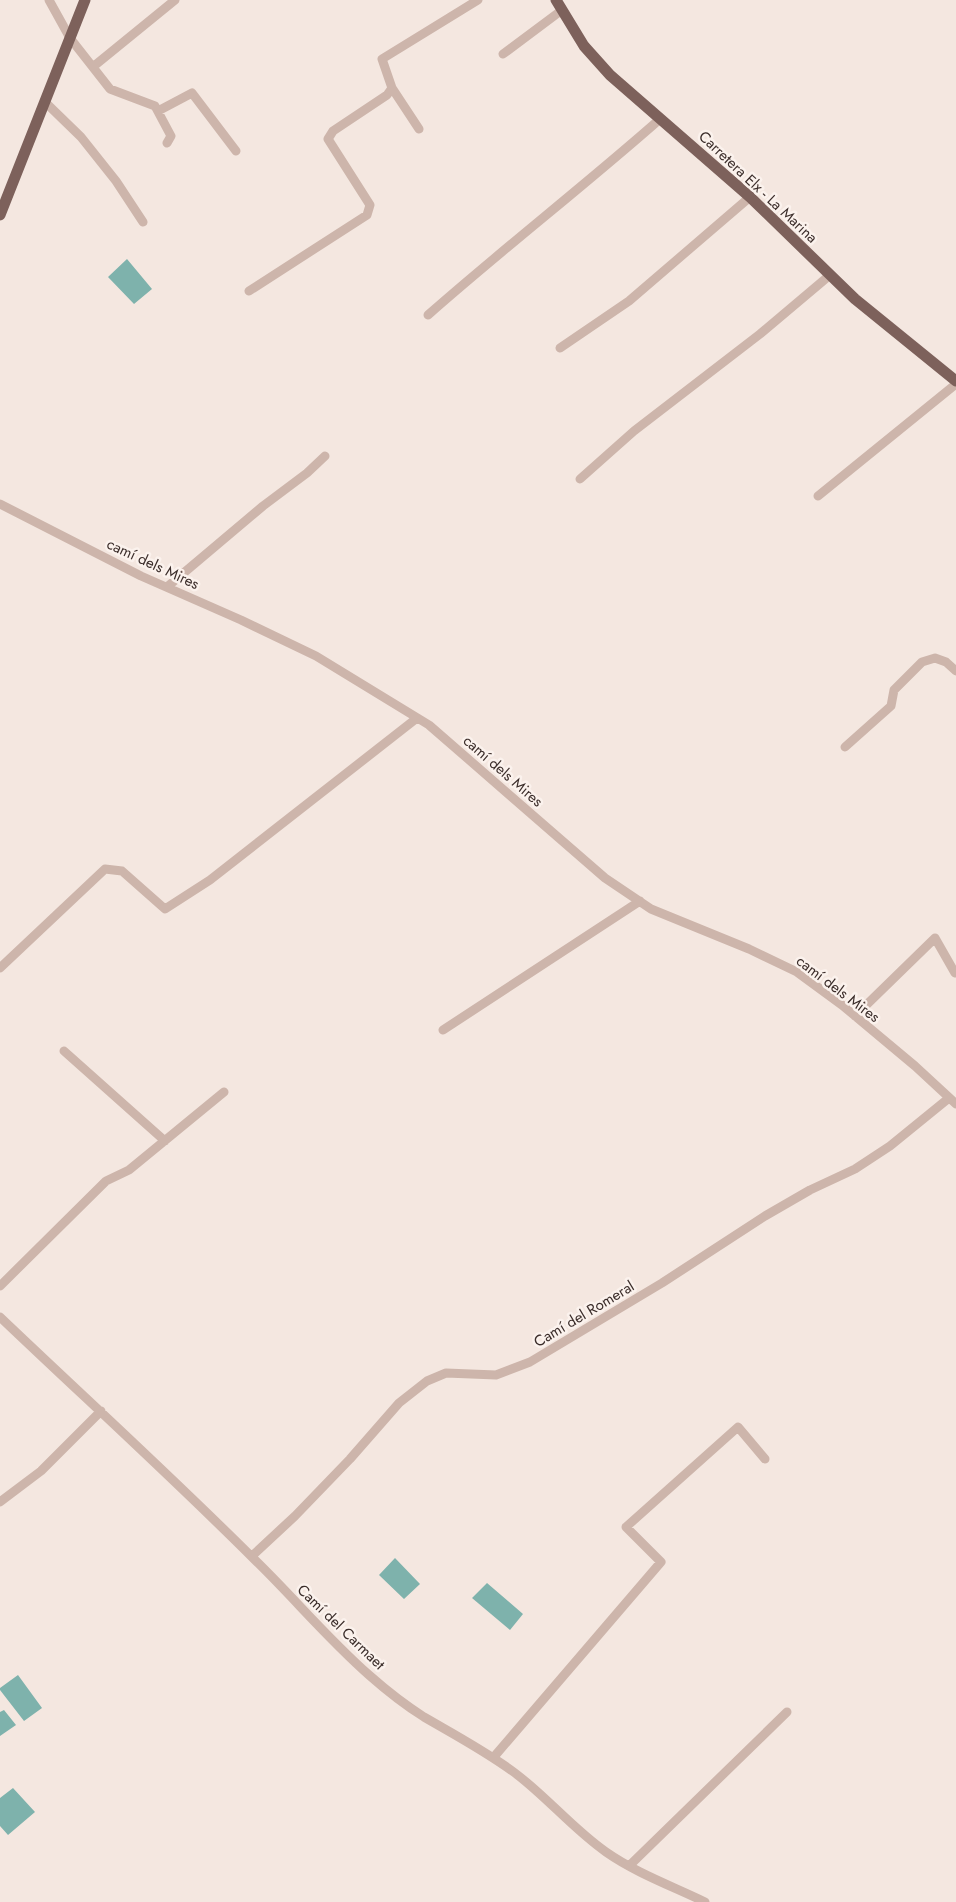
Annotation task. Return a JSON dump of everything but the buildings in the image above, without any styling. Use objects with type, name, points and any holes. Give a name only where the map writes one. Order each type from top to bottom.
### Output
[{"type":"main road","points":[[0,215],[85,0]]},
{"type":"main road","name":"Carretera Elx - La Marina","points":[[559,5],[584,46],[610,75],[750,197],[855,298],[956,382]]},
{"type":"street","points":[[49,0],[70,38],[94,66],[110,89],[155,106],[172,136],[167,143]]},
{"type":"street","points":[[94,66],[175,0]]},
{"type":"street","points":[[419,129],[392,88],[382,59],[478,0]]},
{"type":"street","points":[[503,54],[559,5]]},
{"type":"street","points":[[249,291],[367,215],[370,205],[328,139],[333,130],[387,95],[392,88]]},
{"type":"street","points":[[158,111],[192,93],[236,151]]},
{"type":"street","points":[[45,102],[81,137],[116,181],[143,222]]},
{"type":"street","points":[[428,316],[492,258],[596,176],[660,119]]},
{"type":"street","points":[[560,348],[629,301],[750,197]]},
{"type":"street","points":[[580,479],[634,431],[760,334],[830,275]]},
{"type":"street","points":[[818,496],[956,382]]},
{"type":"street","points":[[167,587],[263,506],[307,473],[324,456]]},
{"type":"street","name":"camí dels Mires","points":[[0,504],[141,576],[241,620],[316,656],[429,725],[605,878],[652,909],[749,948],[797,972],[855,1016],[915,1066],[953,1101]]},
{"type":"street","points":[[845,747],[891,706],[894,690],[922,662],[935,658],[946,662],[956,671]]},
{"type":"street","points":[[0,968],[105,869],[122,871],[165,908],[210,880],[417,718]]},
{"type":"street","points":[[443,1030],[640,902]]},
{"type":"street","points":[[855,1016],[935,938],[954,973]]},
{"type":"street","points":[[64,1051],[165,1141]]},
{"type":"street","points":[[0,1286],[106,1181],[129,1170],[224,1092]]},
{"type":"street","name":"Camí del Romeral","points":[[252,1556],[296,1516],[399,1403],[427,1381],[446,1373],[496,1375],[530,1362],[662,1283],[765,1216],[810,1190],[855,1169],[953,1101]]},
{"type":"street","name":"Camí del Carmaet","points":[[0,1317],[252,1556],[335,1643],[369,1675],[398,1699],[423,1716],[518,1775],[586,1837],[607,1853],[629,1866],[705,1902]]},
{"type":"street","points":[[0,1502],[41,1471],[101,1411]]},
{"type":"street","points":[[493,1758],[661,1562],[626,1526],[738,1427],[765,1459]]},
{"type":"street","points":[[629,1866],[787,1712]]},
{"type":"water","points":[[127,259],[152,289],[134,304],[108,277]]},
{"type":"water","points":[[395,1558],[420,1584],[404,1599],[379,1575]]},
{"type":"water","points":[[487,1583],[523,1614],[510,1630],[472,1598]]},
{"type":"water","points":[[18,1675],[42,1708],[24,1721],[0,1690],[0,1688]]},
{"type":"water","points":[[4,1710],[16,1725],[0,1736],[0,1712]]},
{"type":"water","points":[[13,1788],[35,1812],[8,1835],[0,1826],[0,1798]]}]
